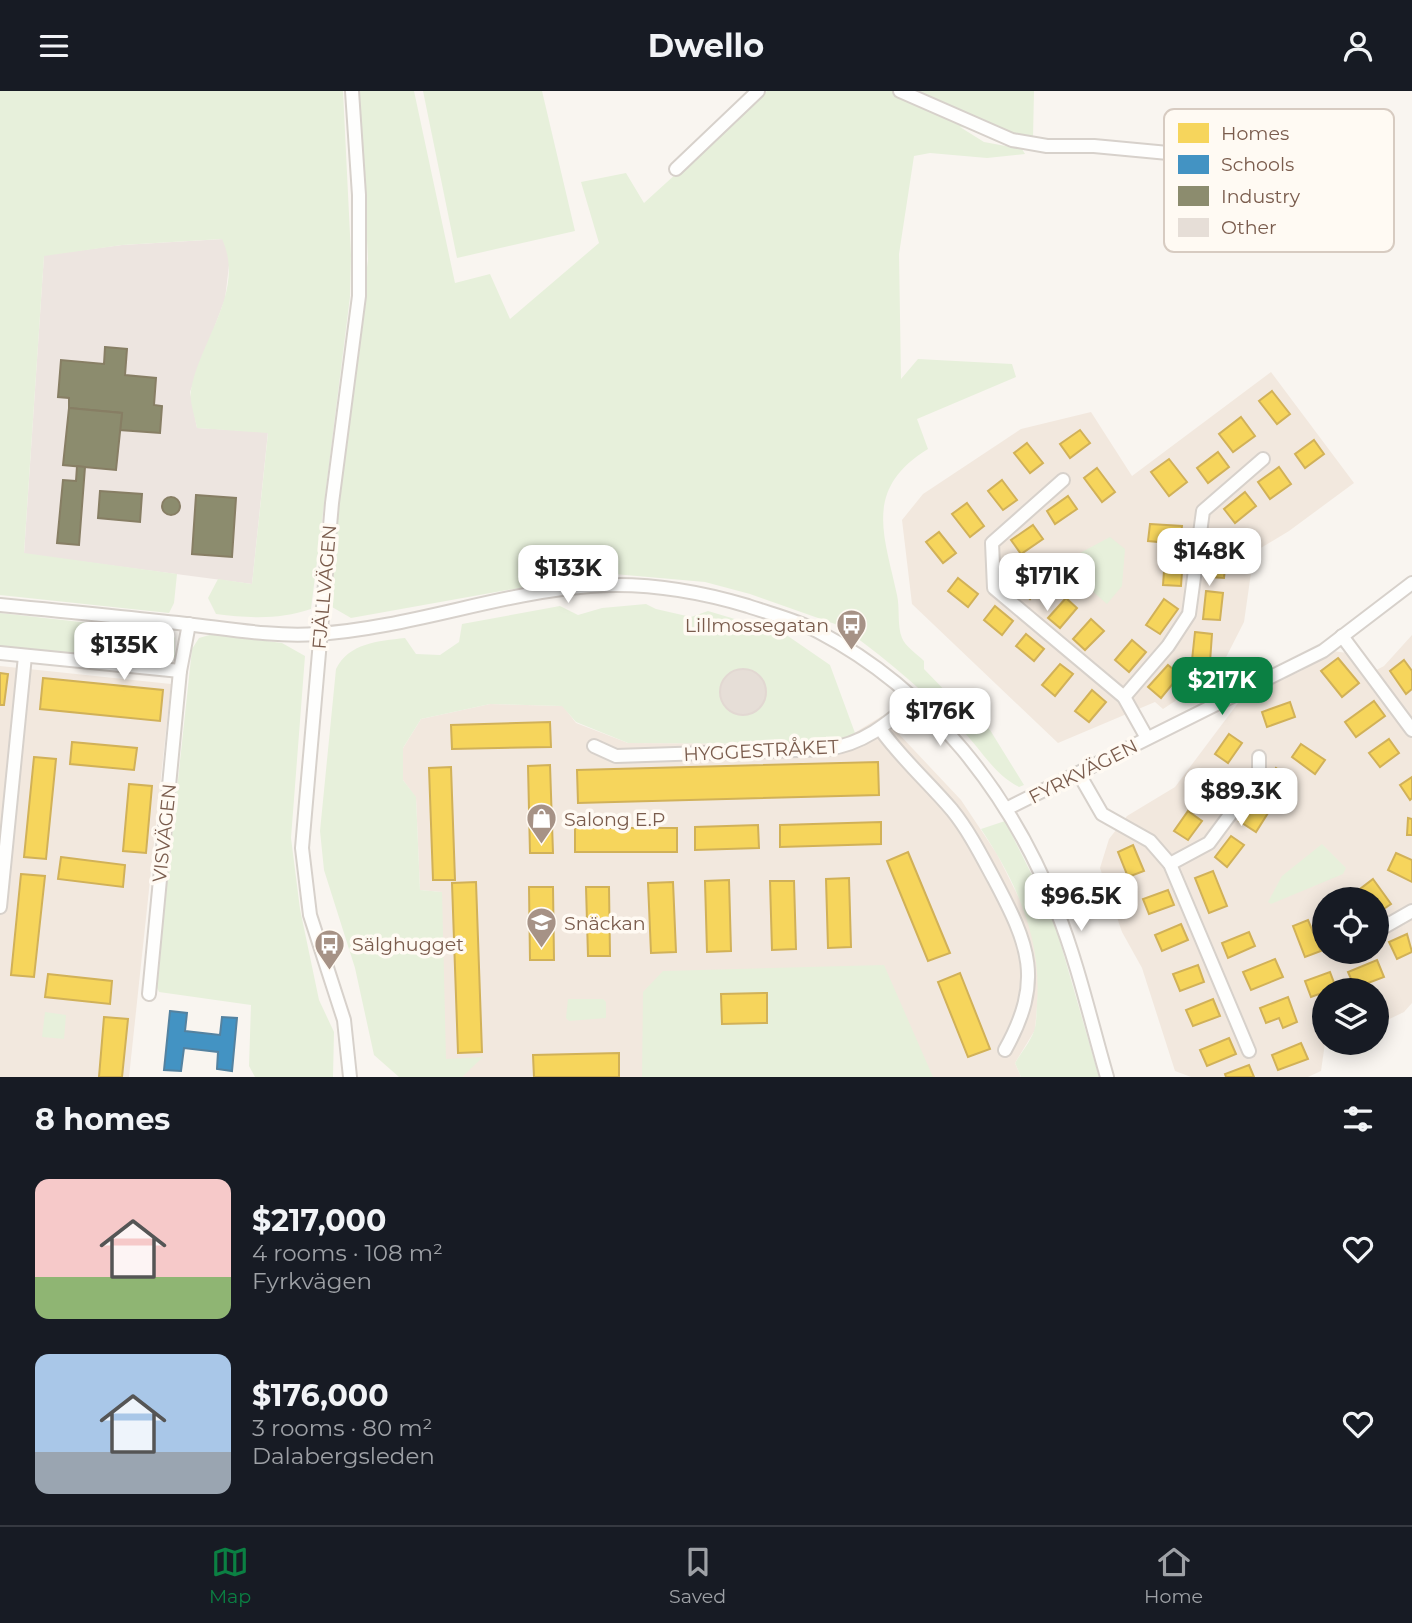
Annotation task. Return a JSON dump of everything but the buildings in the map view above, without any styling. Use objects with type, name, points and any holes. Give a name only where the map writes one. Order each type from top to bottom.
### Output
[{"type":"street","name":"FJÄLLVÄGEN","points":[[350,1077],[348,1041],[310,915],[302,865],[303,820],[332,503],[359,296],[359,195],[352,91]]},
{"type":"street","points":[[676,169],[758,91]]},
{"type":"street","points":[[900,91],[1012,140],[1047,146],[1094,146],[1164,153]]},
{"type":"street","points":[[1124,697],[1168,646],[1189,614],[1203,511],[1264,459]]},
{"type":"street","points":[[1063,480],[992,543],[994,588],[1124,697],[1147,739]]},
{"type":"street","name":"FYRKVÄGEN","points":[[1006,809],[1245,688],[1293,667],[1342,636],[1412,583]]},
{"type":"street","points":[[0,605],[265,632],[320,634],[351,631],[519,595],[594,586],[673,590],[724,599],[810,627],[867,662],[915,700],[970,756],[1006,809],[1057,911],[1107,1077]]},
{"type":"street","name":"VISVÄGEN","points":[[149,994],[180,671],[189,624]]},
{"type":"street","points":[[1342,636],[1412,730]]},
{"type":"street","points":[[0,653],[180,671]]},
{"type":"street","points":[[0,907],[25,656]]},
{"type":"street","name":"HYGGESTRÅKET","points":[[594,746],[616,756],[843,747],[881,730],[915,700]]},
{"type":"street","points":[[881,730],[907,765],[964,827],[1021,930],[1028,966],[1026,1002],[1005,1050]]},
{"type":"street","points":[[1170,864],[1209,843],[1249,789],[1259,771],[1259,757]]},
{"type":"street","points":[[1079,774],[1102,814],[1150,841],[1170,864],[1249,1051]]},
{"type":"street","points":[[1389,924],[1412,911]]},
{"type":"shaded area","points":[[223,239],[230,257],[225,299],[190,392],[197,428],[268,432],[252,584],[24,554],[44,255],[122,245]]},
{"type":"shaded area","points":[[1271,372],[1354,483],[1289,531],[1254,552],[1244,622],[1218,673],[1163,709],[1155,702],[1058,743],[912,604],[902,520],[923,494],[1021,429],[1091,412],[1132,476]]},
{"type":"shaded area","points":[[1412,635],[1412,1003],[1404,1012],[1389,1019],[1389,978],[1312,978],[1312,1055],[1323,1055],[1321,1071],[1308,1077],[1191,1077],[1175,1071],[1142,968],[1122,932],[1100,868],[1109,839],[1127,816],[1175,787],[1247,691],[1299,672],[1333,651],[1347,653],[1365,676],[1384,666]]},
{"type":"shaded area","points":[[0,666],[171,684],[129,1077],[0,1077]]},
{"type":"shaded area","points":[[490,704],[563,706],[576,723],[628,743],[793,744],[843,740],[882,716],[961,800],[997,854],[1023,906],[1035,939],[1039,984],[1035,1030],[1015,1063],[1021,1077],[410,1077],[442,892],[420,890],[416,798],[403,780],[403,748],[421,719]]},
{"type":"green space","points":[[0,91],[343,91],[351,255],[350,297],[311,609],[276,616],[216,614],[208,598],[218,579],[252,584],[268,433],[197,428],[191,404],[196,371],[219,315],[229,277],[228,258],[222,239],[122,245],[44,256],[24,553],[177,574],[174,603],[169,613],[0,595]]},
{"type":"green space","points":[[359,91],[414,91],[455,283],[490,274],[510,319],[599,243],[581,182],[626,173],[644,203],[767,91],[1034,91],[1033,138],[960,127],[984,142],[1022,149],[1025,154],[987,158],[930,153],[914,156],[899,254],[901,379],[918,359],[1012,364],[1016,377],[917,419],[928,449],[907,464],[894,480],[886,497],[883,514],[887,552],[897,595],[900,633],[904,641],[924,661],[924,669],[954,700],[990,730],[1024,785],[1019,787],[1002,776],[936,705],[894,667],[849,632],[835,624],[750,594],[705,582],[603,573],[351,618],[332,607],[332,566],[368,259]]},
{"type":"green space","points":[[423,91],[542,91],[575,231],[457,258]]},
{"type":"green space","points":[[1110,537],[1125,549],[1122,586],[1107,604],[1073,574],[1071,566],[1080,553]]},
{"type":"green space","points":[[646,604],[691,617],[708,611],[785,634],[830,665],[855,733],[843,739],[793,744],[628,743],[576,722],[562,706],[490,704],[421,719],[403,748],[403,780],[416,797],[420,890],[442,892],[446,1059],[483,1057],[462,1077],[399,1077],[374,1055],[355,968],[324,870],[320,831],[336,669],[348,654],[375,642],[405,638],[416,654],[440,655],[459,642],[462,624],[560,606],[578,615],[602,608]]},
{"type":"green space","points":[[0,613],[170,632],[175,638],[175,657],[164,665],[0,648]]},
{"type":"green space","points":[[213,634],[282,643],[305,656],[291,838],[300,909],[319,1000],[334,1032],[333,1077],[255,1077],[249,1066],[251,1005],[159,992],[156,985],[192,649],[199,638]]},
{"type":"green space","points":[[1005,821],[1053,917],[1099,1077],[1021,1077],[1015,1063],[1035,1028],[1038,980],[1031,934],[1024,912],[1006,870],[981,829]]},
{"type":"green space","points":[[1322,844],[1346,868],[1343,874],[1271,904],[1268,902],[1282,876]]},
{"type":"green space","points":[[884,965],[933,1077],[642,1077],[643,992],[663,971]]},
{"type":"green space","points":[[568,999],[603,999],[606,1002],[606,1018],[569,1021],[566,1018]]},
{"type":"green space","points":[[45,1012],[66,1015],[64,1039],[42,1037]]},
{"type":"place","name":"Lillmossegatan","points":[[852,652]]},
{"type":"place","name":"Salong E.P","points":[[541,846]]},
{"type":"place","name":"Snäckan","points":[[541,950]]},
{"type":"place","name":"Sälghugget","points":[[329,971]]}]
